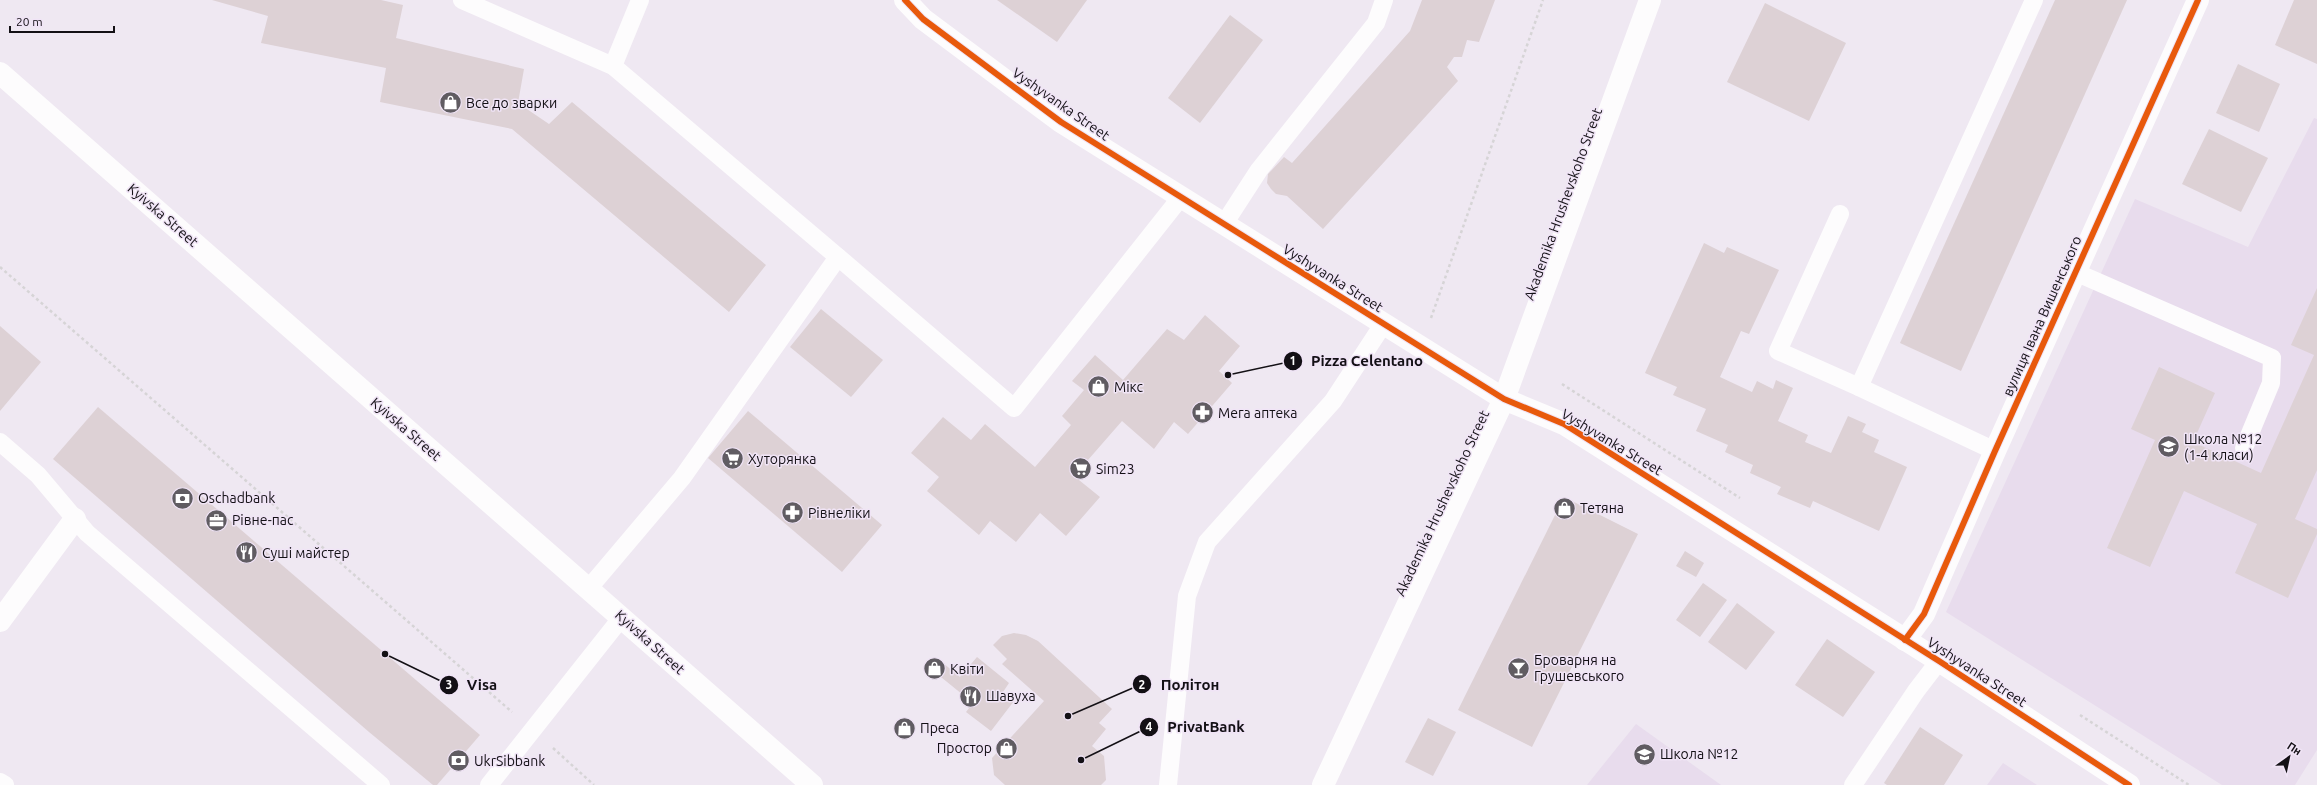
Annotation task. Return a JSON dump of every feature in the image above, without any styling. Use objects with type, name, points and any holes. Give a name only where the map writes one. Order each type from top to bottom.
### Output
[{"type":"street","name":"Vyshyvanka Street","points":[[905,0],[923,19],[1061,122],[1504,399],[1564,424],[1939,661],[2129,785]]},
{"type":"street","name":"Akademika Hrushevskoho Street","points":[[1323,785],[1504,399],[1650,0]]},
{"type":"street","name":"вулиця Івана Вишенського","points":[[1905,640],[1924,614],[1995,451],[2198,0]]},
{"type":"street","name":"Kyivska Street","points":[[0,73],[812,785]]},
{"type":"street","points":[[0,621],[75,519]]},
{"type":"lane","points":[[462,0],[613,66],[1014,408],[1181,197]]},
{"type":"lane","points":[[613,66],[640,0]]},
{"type":"lane","points":[[1224,224],[1259,170],[1376,23],[1384,0]]},
{"type":"lane","points":[[1859,387],[2034,0]]},
{"type":"lane","points":[[1840,214],[1778,350],[1995,451]]},
{"type":"lane","points":[[589,588],[682,478],[838,257]]},
{"type":"lane","points":[[2075,272],[2272,358],[2271,383],[2244,448]]},
{"type":"lane","points":[[1168,785],[1187,596],[1207,542],[1333,401],[1384,323]]},
{"type":"lane","points":[[0,442],[38,475],[75,519],[98,542],[381,785]]},
{"type":"lane","points":[[489,785],[622,617]]},
{"type":"lane","points":[[1853,785],[1916,691],[1939,661]]},
{"type":"lane","points":[[0,782],[5,785]]},
{"type":"path","points":[[1421,347],[1543,0]]},
{"type":"path","points":[[0,267],[533,730],[594,785]]},
{"type":"shaded area","name":"Школа №12 (1-4 класи)","points":[[2314,118],[2317,119],[2317,750],[2295,785],[2222,785],[1946,612],[2135,199],[2248,247]]},
{"type":"shaded area","name":"Школа №12","points":[[1636,724],[1721,785],[1587,785]]},
{"type":"shaded area","points":[[2003,763],[2037,785],[1987,785]]},
{"type":"building","points":[[212,0],[381,0],[403,5],[396,38],[524,69],[518,103],[549,124],[572,102],[766,265],[729,312],[512,129],[380,102],[386,68],[261,43],[268,16]]},
{"type":"building","points":[[997,0],[1087,0],[1057,42]]},
{"type":"building","points":[[1422,0],[1495,0],[1479,42],[1467,40],[1462,57],[1454,57],[1447,67],[1458,81],[1323,229],[1287,196],[1276,194],[1271,189],[1267,183],[1268,174],[1284,157],[1292,163],[1410,31]]},
{"type":"building","points":[[2055,0],[2127,0],[1961,371],[1900,343]]},
{"type":"building","points":[[2294,0],[2317,0],[2317,64],[2275,45]]},
{"type":"building","points":[[1765,3],[1846,43],[1809,121],[1727,82]]},
{"type":"building","points":[[1230,15],[1263,40],[1200,123],[1168,98]]},
{"type":"building","points":[[2238,64],[2280,84],[2259,132],[2216,113]]},
{"type":"building","points":[[2209,129],[2268,158],[2241,212],[2182,184]]},
{"type":"building","points":[[1704,243],[1724,253],[1727,247],[1779,270],[1749,334],[1741,331],[1720,377],[1752,392],[1757,381],[1773,389],[1776,380],[1793,388],[1778,421],[1808,435],[1805,442],[1831,453],[1848,416],[1866,424],[1862,432],[1879,440],[1874,452],[1907,467],[1879,531],[1813,501],[1810,508],[1777,494],[1781,487],[1750,473],[1753,465],[1725,452],[1728,445],[1696,431],[1706,409],[1673,395],[1677,387],[1645,373]]},
{"type":"building","points":[[2317,288],[2317,470],[2295,519],[2317,529],[2317,534],[2288,598],[2235,573],[2257,524],[2184,491],[2150,567],[2107,548],[2155,440],[2131,429],[2159,367],[2215,393],[2193,442],[2261,473],[2314,355],[2291,345]]},
{"type":"building","points":[[821,309],[883,360],[851,397],[790,347]]},
{"type":"building","points":[[1205,315],[1240,346],[1219,371],[1232,383],[1188,434],[1174,422],[1154,449],[1122,421],[1074,476],[1100,497],[1066,536],[1040,513],[1016,542],[990,521],[979,535],[927,491],[939,477],[911,453],[943,417],[971,440],[985,424],[1035,467],[1071,425],[1062,416],[1084,390],[1072,381],[1095,355],[1123,380],[1167,329],[1184,340]]},
{"type":"building","points":[[0,326],[41,362],[0,411]]},
{"type":"building","points":[[98,407],[480,735],[437,785],[433,785],[369,732],[53,459]]},
{"type":"building","points":[[748,411],[882,525],[842,572],[708,458]]},
{"type":"building","points":[[1564,497],[1638,534],[1532,747],[1458,710]]},
{"type":"building","points":[[1685,551],[1704,563],[1696,577],[1676,566]]},
{"type":"building","points":[[1703,583],[1727,600],[1700,637],[1676,620]]},
{"type":"building","points":[[1737,603],[1775,632],[1746,670],[1708,642]]},
{"type":"building","points":[[1014,633],[1026,635],[1038,641],[1112,709],[1099,723],[1106,729],[1092,746],[1104,756],[1106,780],[1101,785],[1005,785],[994,775],[992,758],[1044,701],[1002,664],[1007,659],[993,645],[1002,636]]},
{"type":"building","points":[[1827,639],[1875,672],[1843,717],[1795,685]]},
{"type":"building","points":[[977,657],[1009,683],[1003,692],[1014,701],[991,731],[966,712],[973,703],[936,673],[943,663],[960,677]]},
{"type":"building","points":[[1428,718],[1456,732],[1433,776],[1405,762]]},
{"type":"building","points":[[1920,727],[1963,755],[1944,785],[1887,785],[1884,783]]},
{"type":"cycle path","points":[[905,0],[923,19],[1061,122],[1504,399],[1564,424],[1939,661],[2129,785]]},
{"type":"cycle path","points":[[1905,640],[1924,614],[1995,451],[2198,0]]},
{"type":"place","name":"Все до зварки","points":[[451,103]]},
{"type":"place","name":"Pizza Celentano","points":[[1228,375]]},
{"type":"place","name":"Мікс","points":[[1098,387]]},
{"type":"place","name":"Мега аптека","points":[[1203,413]]},
{"type":"place","name":"Школа №12 (1-4 класи)","points":[[2169,447]]},
{"type":"place","name":"Хуторянка","points":[[732,459]]},
{"type":"place","name":"Sim23","points":[[1080,469]]},
{"type":"place","name":"Oschadbank","points":[[183,498]]},
{"type":"place","name":"Тетяна","points":[[1565,508]]},
{"type":"place","name":"Рівнеліки","points":[[793,513]]},
{"type":"place","name":"Рівне-пас","points":[[216,520]]},
{"type":"place","name":"Суші майстер","points":[[246,553]]},
{"type":"place","name":"Visa","points":[[385,654]]},
{"type":"place","name":"Броварня на Грушевського","points":[[1518,668]]},
{"type":"place","name":"Квіти","points":[[934,669]]},
{"type":"place","name":"Шавуха","points":[[971,696]]},
{"type":"place","name":"Політон","points":[[1068,716]]},
{"type":"place","name":"Преса","points":[[905,728]]},
{"type":"place","name":"Простор","points":[[1007,748]]},
{"type":"place","name":"Школа №12","points":[[1645,754]]},
{"type":"place","name":"PrivatBank","points":[[1081,760]]},
{"type":"place","name":"UkrSibbank","points":[[458,761]]}]
